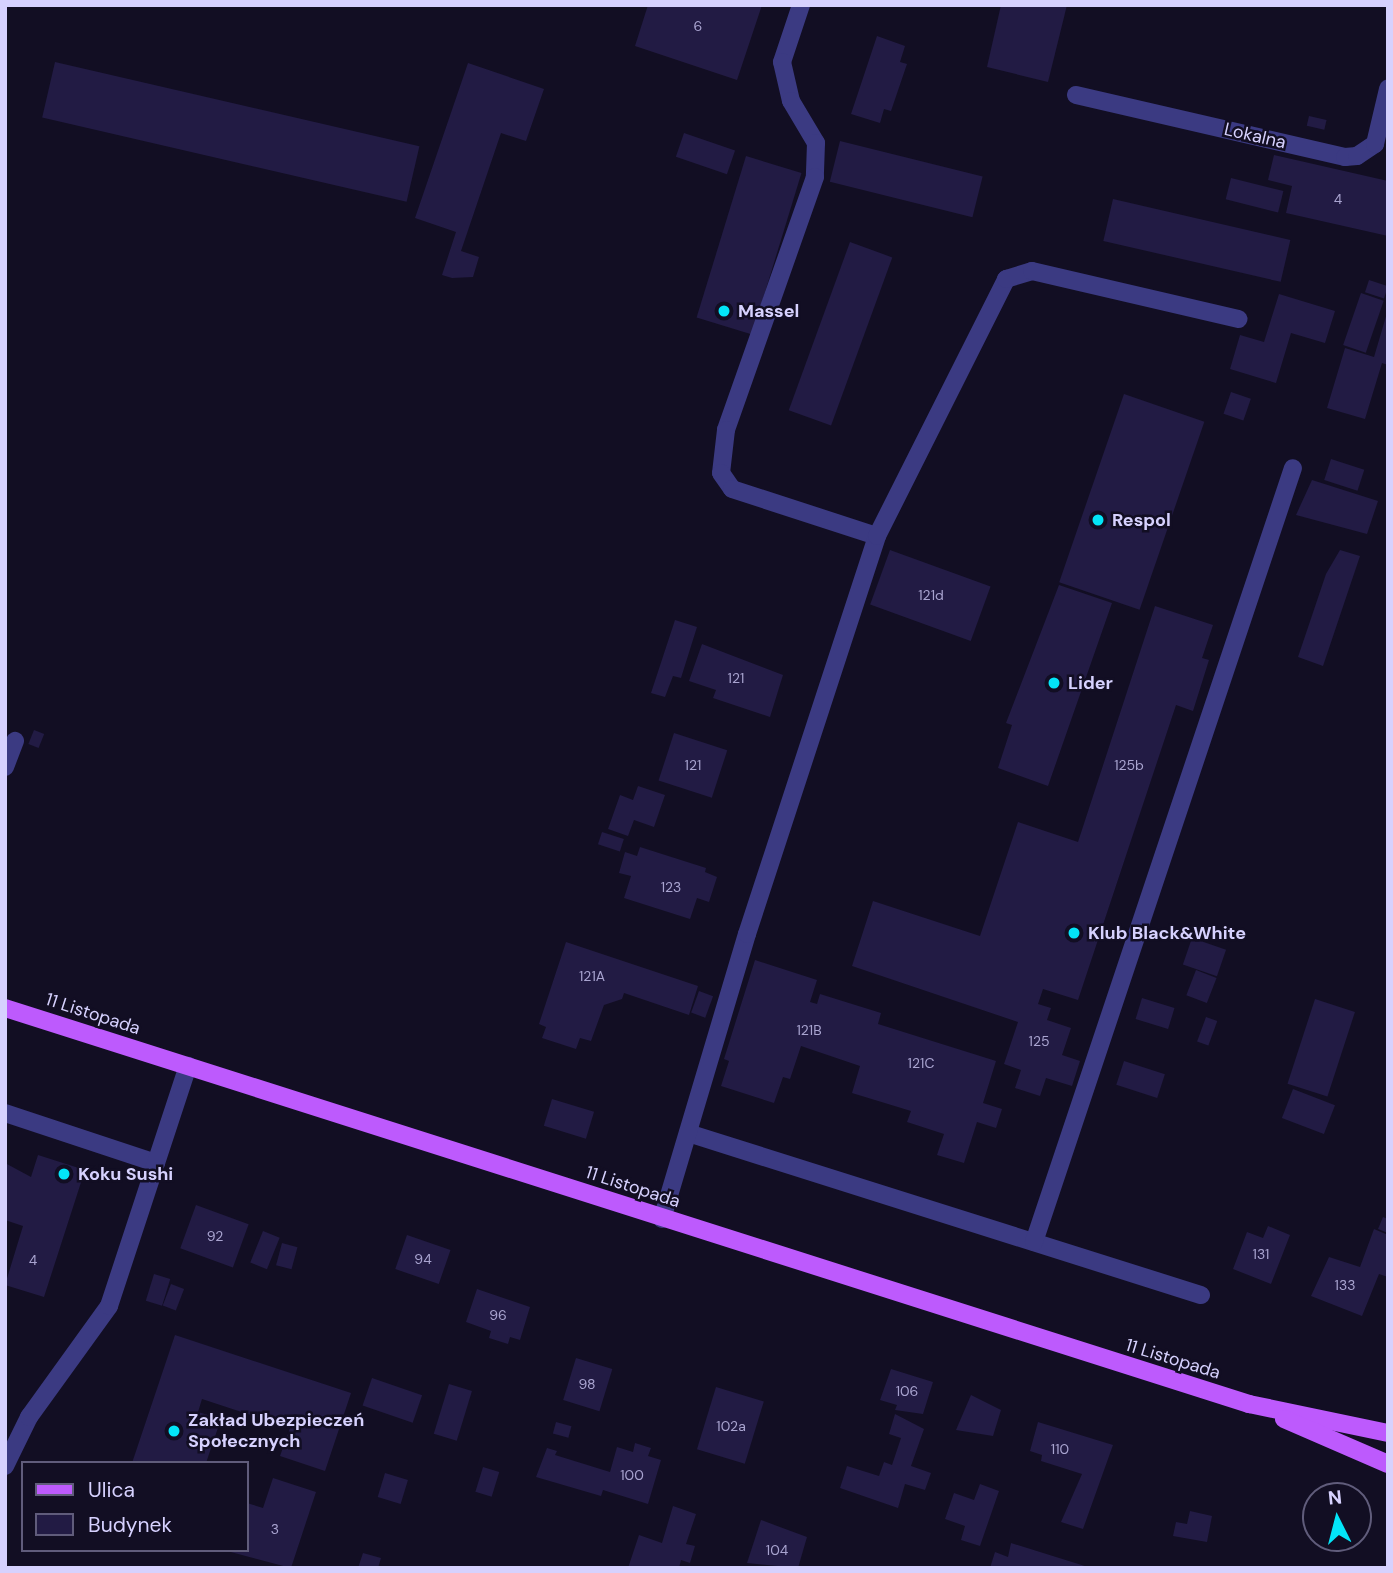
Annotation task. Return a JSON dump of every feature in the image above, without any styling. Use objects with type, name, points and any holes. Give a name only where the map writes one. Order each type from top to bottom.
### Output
[{"type":"main road","name":"11 Listopada","points":[[5,1008],[1249,1404],[1388,1433]]},
{"type":"main road","name":"11 Listopada","points":[[1249,1404],[1388,1464]]},
{"type":"street","points":[[801,5],[782,62],[791,101],[816,144],[815,177],[726,430],[721,473],[732,489],[877,536]]},
{"type":"street","name":"Lokalna","points":[[1076,94],[1345,157],[1357,156],[1375,144],[1388,89]]},
{"type":"street","points":[[662,1219],[747,934],[877,536],[1006,279],[1013,273],[1032,271],[1238,319]]},
{"type":"street","points":[[1034,1242],[1293,468]]},
{"type":"street","points":[[5,766],[15,741]]},
{"type":"street","points":[[5,1466],[29,1417],[109,1306],[188,1066]]},
{"type":"street","points":[[5,1113],[156,1163]]},
{"type":"street","points":[[688,1133],[1201,1295]]},
{"type":"building","points":[[648,5],[762,5],[737,80],[635,46]]},
{"type":"building","points":[[1001,5],[1067,5],[1048,82],[987,67]]},
{"type":"building","points":[[877,36],[905,46],[900,62],[907,64],[891,111],[884,109],[880,123],[851,114]]},
{"type":"building","points":[[55,62],[419,146],[407,202],[42,118]]},
{"type":"building","points":[[468,63],[544,89],[526,141],[501,133],[461,251],[479,257],[473,277],[452,278],[442,275],[456,232],[415,218]]},
{"type":"building","points":[[1309,116],[1327,120],[1324,130],[1307,126]]},
{"type":"building","points":[[684,133],[735,151],[727,174],[676,157]]},
{"type":"building","points":[[840,141],[983,177],[972,217],[830,182]]},
{"type":"building","points":[[1274,155],[1388,181],[1388,236],[1286,213],[1292,186],[1268,180]]},
{"type":"building","points":[[746,156],[801,173],[752,335],[697,318]]},
{"type":"building","points":[[1231,178],[1283,191],[1278,212],[1226,199]]},
{"type":"building","points":[[1113,199],[1290,240],[1281,282],[1103,241]]},
{"type":"building","points":[[850,242],[892,257],[831,426],[789,410]]},
{"type":"building","points":[[1369,280],[1388,286],[1384,299],[1365,292]]},
{"type":"building","points":[[1361,293],[1384,301],[1366,353],[1343,345]]},
{"type":"building","points":[[1279,294],[1335,311],[1325,343],[1291,333],[1276,383],[1230,369],[1240,335],[1264,342]]},
{"type":"building","points":[[1387,313],[1388,365],[1382,363],[1365,419],[1327,408],[1345,348],[1374,357]]},
{"type":"building","points":[[1231,392],[1251,399],[1243,421],[1224,414]]},
{"type":"building","points":[[1124,394],[1204,422],[1140,610],[1059,582]]},
{"type":"building","points":[[1331,459],[1364,470],[1357,491],[1324,480]]},
{"type":"building","points":[[1312,480],[1378,501],[1367,534],[1296,515]]},
{"type":"building","points":[[890,550],[991,587],[971,641],[870,605]]},
{"type":"building","points":[[1340,550],[1360,556],[1323,666],[1298,657],[1326,574]]},
{"type":"building","points":[[1059,585],[1112,603],[1048,786],[998,768],[1012,725],[1006,723]]},
{"type":"building","points":[[1155,606],[1213,625],[1202,658],[1209,660],[1193,711],[1176,705],[1078,1000],[1043,989],[1038,1004],[1051,1008],[1047,1020],[1071,1028],[1062,1055],[1080,1061],[1072,1086],[1046,1078],[1040,1096],[1015,1088],[1021,1070],[1004,1064],[1018,1022],[852,966],[873,901],[980,936],[1018,822],[1078,842]]},
{"type":"building","points":[[675,620],[697,627],[681,678],[673,676],[665,697],[651,693]]},
{"type":"building","points":[[702,644],[783,675],[770,717],[713,698],[716,690],[689,681]]},
{"type":"building","points":[[34,730],[44,734],[39,748],[28,744]]},
{"type":"building","points":[[674,733],[727,750],[712,798],[659,781]]},
{"type":"building","points":[[638,786],[665,795],[654,827],[634,820],[628,836],[608,829],[620,795],[633,800]]},
{"type":"building","points":[[602,832],[624,839],[620,851],[598,844]]},
{"type":"building","points":[[640,847],[706,868],[705,872],[717,877],[709,902],[697,898],[690,919],[624,898],[631,876],[619,873],[625,852],[637,856]]},
{"type":"building","points":[[1192,938],[1226,950],[1217,976],[1183,964]]},
{"type":"building","points":[[566,942],[698,986],[689,1015],[624,993],[622,999],[604,1005],[591,1041],[580,1038],[576,1049],[542,1038],[546,1027],[539,1024]]},
{"type":"building","points":[[755,960],[817,980],[810,1002],[817,1004],[820,994],[881,1013],[878,1024],[996,1061],[983,1103],[1002,1109],[996,1128],[977,1122],[964,1163],[937,1155],[944,1134],[907,1122],[911,1111],[852,1093],[860,1066],[801,1046],[790,1079],[783,1077],[774,1103],[721,1086],[729,1061],[724,1059]]},
{"type":"building","points":[[1196,970],[1217,978],[1207,1003],[1186,995]]},
{"type":"building","points":[[699,991],[713,996],[705,1018],[691,1013]]},
{"type":"building","points":[[1142,998],[1175,1008],[1168,1029],[1136,1019]]},
{"type":"building","points":[[1315,999],[1355,1012],[1327,1097],[1287,1084]]},
{"type":"building","points":[[1206,1017],[1217,1021],[1208,1046],[1197,1041]]},
{"type":"building","points":[[1124,1061],[1165,1074],[1157,1098],[1116,1085]]},
{"type":"building","points":[[1293,1089],[1335,1105],[1324,1134],[1282,1118]]},
{"type":"building","points":[[552,1099],[594,1112],[586,1139],[544,1126]]},
{"type":"building","points":[[38,1155],[85,1170],[44,1297],[5,1285],[23,1226],[5,1220],[5,1163],[31,1177]]},
{"type":"building","points":[[196,1205],[249,1224],[233,1267],[180,1248]]},
{"type":"building","points":[[1383,1217],[1388,1219],[1388,1233],[1378,1229]]},
{"type":"building","points":[[1268,1226],[1290,1235],[1271,1284],[1233,1269],[1247,1232],[1263,1238]]},
{"type":"building","points":[[1374,1229],[1388,1235],[1388,1277],[1379,1274],[1362,1316],[1311,1296],[1329,1257],[1360,1267]]},
{"type":"building","points":[[263,1231],[280,1238],[267,1269],[250,1263]]},
{"type":"building","points":[[407,1235],[450,1250],[439,1284],[395,1269]]},
{"type":"building","points":[[282,1243],[297,1247],[292,1269],[276,1265]]},
{"type":"building","points":[[154,1274],[170,1279],[162,1306],[146,1301]]},
{"type":"building","points":[[171,1284],[184,1289],[176,1310],[163,1305]]},
{"type":"building","points":[[477,1289],[530,1307],[520,1340],[510,1337],[508,1344],[489,1338],[491,1331],[466,1322]]},
{"type":"building","points":[[175,1335],[351,1393],[325,1471],[280,1456],[290,1428],[202,1399],[198,1412],[221,1419],[207,1461],[133,1461]]},
{"type":"building","points":[[576,1358],[612,1369],[599,1411],[563,1400]]},
{"type":"building","points":[[891,1369],[933,1382],[923,1414],[895,1410],[897,1405],[880,1400]]},
{"type":"building","points":[[372,1378],[422,1395],[413,1423],[363,1405]]},
{"type":"building","points":[[449,1384],[472,1391],[457,1441],[434,1434]]},
{"type":"building","points":[[716,1387],[764,1402],[745,1464],[697,1449]]},
{"type":"building","points":[[971,1395],[1001,1410],[993,1436],[956,1430]]},
{"type":"building","points":[[895,1414],[924,1429],[911,1466],[931,1473],[925,1490],[905,1484],[898,1508],[840,1488],[847,1466],[879,1476],[884,1462],[892,1465],[901,1438],[889,1434]]},
{"type":"building","points":[[556,1422],[571,1426],[568,1438],[553,1434]]},
{"type":"building","points":[[1038,1422],[1113,1445],[1083,1529],[1061,1522],[1082,1474],[1041,1461],[1042,1455],[1030,1451]]},
{"type":"building","points":[[635,1443],[651,1448],[648,1456],[661,1460],[648,1504],[603,1490],[601,1496],[536,1477],[547,1448],[557,1451],[555,1455],[610,1472],[617,1447],[633,1452]]},
{"type":"building","points":[[483,1467],[499,1472],[492,1497],[475,1492]]},
{"type":"building","points":[[385,1473],[408,1480],[401,1504],[378,1497]]},
{"type":"building","points":[[273,1478],[316,1492],[291,1568],[231,1552],[248,1552],[248,1503],[263,1508]]},
{"type":"building","points":[[980,1484],[999,1491],[980,1546],[961,1540],[965,1526],[945,1519],[954,1493],[974,1500]]},
{"type":"building","points":[[673,1506],[696,1514],[686,1544],[695,1546],[690,1563],[681,1560],[679,1568],[628,1568],[639,1535],[662,1543]]},
{"type":"building","points":[[1190,1511],[1212,1516],[1207,1542],[1173,1536],[1176,1522],[1187,1524]]},
{"type":"building","points":[[761,1520],[807,1537],[798,1568],[747,1563]]},
{"type":"building","points":[[1011,1543],[1088,1568],[990,1568],[995,1552],[1008,1557]]},
{"type":"building","points":[[363,1553],[381,1558],[378,1568],[358,1568]]},
{"type":"place","name":"Massel","points":[[724,311]]},
{"type":"place","name":"Respol","points":[[1098,520]]},
{"type":"place","name":"Lider","points":[[1054,683]]},
{"type":"place","name":"Klub Black&White","points":[[1074,933]]},
{"type":"place","name":"Koku Sushi","points":[[64,1174]]},
{"type":"place","name":"Zakład Ubezpieczeń Społecznych","points":[[174,1431]]}]
